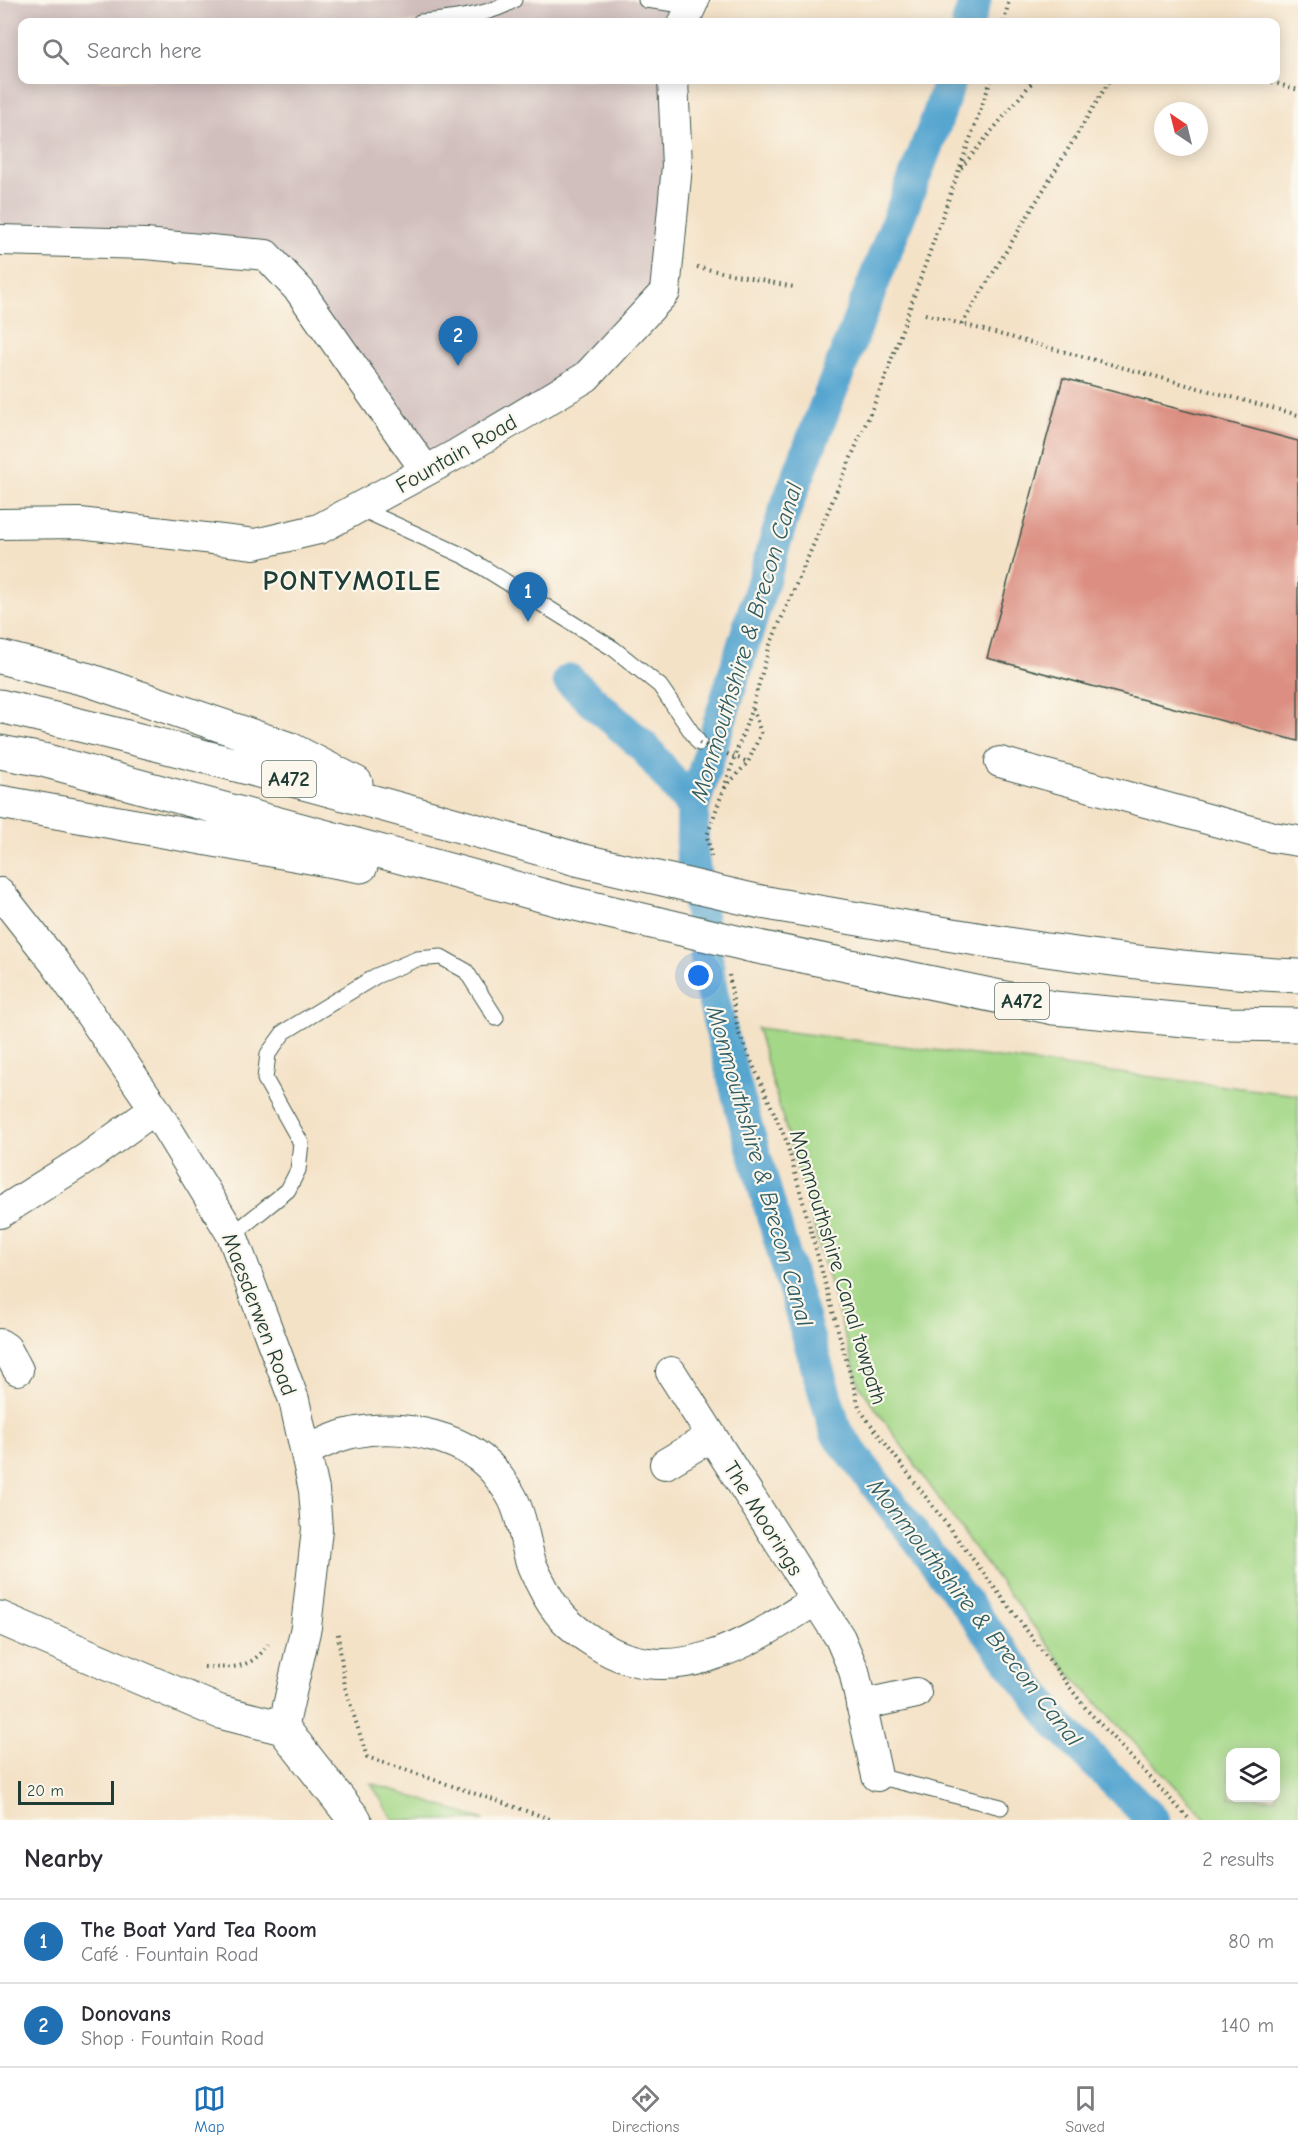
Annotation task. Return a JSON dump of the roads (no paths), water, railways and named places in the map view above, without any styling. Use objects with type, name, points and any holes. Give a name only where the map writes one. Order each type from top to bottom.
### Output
[{"type":"main road","points":[[0,657],[89,680],[290,749],[412,812]]},
{"type":"main road","name":"A472","points":[[0,706],[90,727],[412,812],[576,859],[761,902],[981,941],[1053,951],[1197,968],[1298,976]]},
{"type":"main road","name":"A472","points":[[0,753],[54,763],[567,902],[739,957],[1054,1008],[1229,1024],[1298,1025]]},
{"type":"main road","points":[[0,802],[567,902]]},
{"type":"main road","points":[[0,1618],[220,1712],[283,1728],[355,1820]]},
{"type":"street","name":"Fountain Road","points":[[0,525],[80,523],[255,544],[319,529],[426,471],[586,377],[665,292],[677,166],[673,84]]},
{"type":"street","points":[[0,240],[145,244],[266,255],[300,291],[426,471]]},
{"type":"street","points":[[1000,762],[1273,837],[1298,841]]},
{"type":"street","name":"Maesderwen Road","points":[[0,892],[55,963],[155,1109],[232,1235],[294,1400],[314,1490],[317,1529],[306,1627],[283,1728]]},
{"type":"street","points":[[0,1213],[87,1158],[155,1109]]},
{"type":"street","points":[[0,1344],[6,1348],[18,1370]]},
{"type":"street","name":"The Moorings","points":[[671,1372],[840,1638],[854,1671],[877,1776]]},
{"type":"street","name":"The Moorings","points":[[306,1451],[353,1432],[394,1429],[422,1432],[447,1440],[478,1456],[499,1477],[516,1506],[530,1561],[555,1608],[573,1629],[602,1648],[630,1660],[659,1663],[692,1662],[724,1652],[760,1636],[816,1600]]},
{"type":"street","name":"The Moorings","points":[[665,1464],[712,1436]]},
{"type":"street","points":[[861,1705],[916,1693]]},
{"type":"lane","points":[[453,18],[494,9],[514,0]]},
{"type":"lane","points":[[646,0],[690,10]]},
{"type":"lane","points":[[359,508],[466,557],[614,649],[660,686],[699,743]]},
{"type":"lane","points":[[232,1235],[288,1190],[298,1170],[301,1143],[265,1079],[268,1054],[284,1032],[376,976],[417,958],[441,957],[466,971],[496,1018]]},
{"type":"lane","points":[[877,1776],[1001,1807]]},
{"type":"waterway","name":"Monmouthshire & Brecon Canal","points":[[969,18],[975,0]]},
{"type":"waterway","name":"Monmouthshire & Brecon Canal","points":[[949,84],[936,122],[786,507],[693,807],[692,852],[711,990],[741,1108],[836,1432],[1059,1726],[1153,1820]]},
{"type":"waterway","points":[[569,680],[645,748],[693,807]]},
{"type":"place","name":"Donovans","points":[[458,366]]},
{"type":"place","name":"The Boat Yard Tea Room","points":[[528,622]]},
{"type":"district","name":"PONTYMOILE","points":[[352,580]]}]
